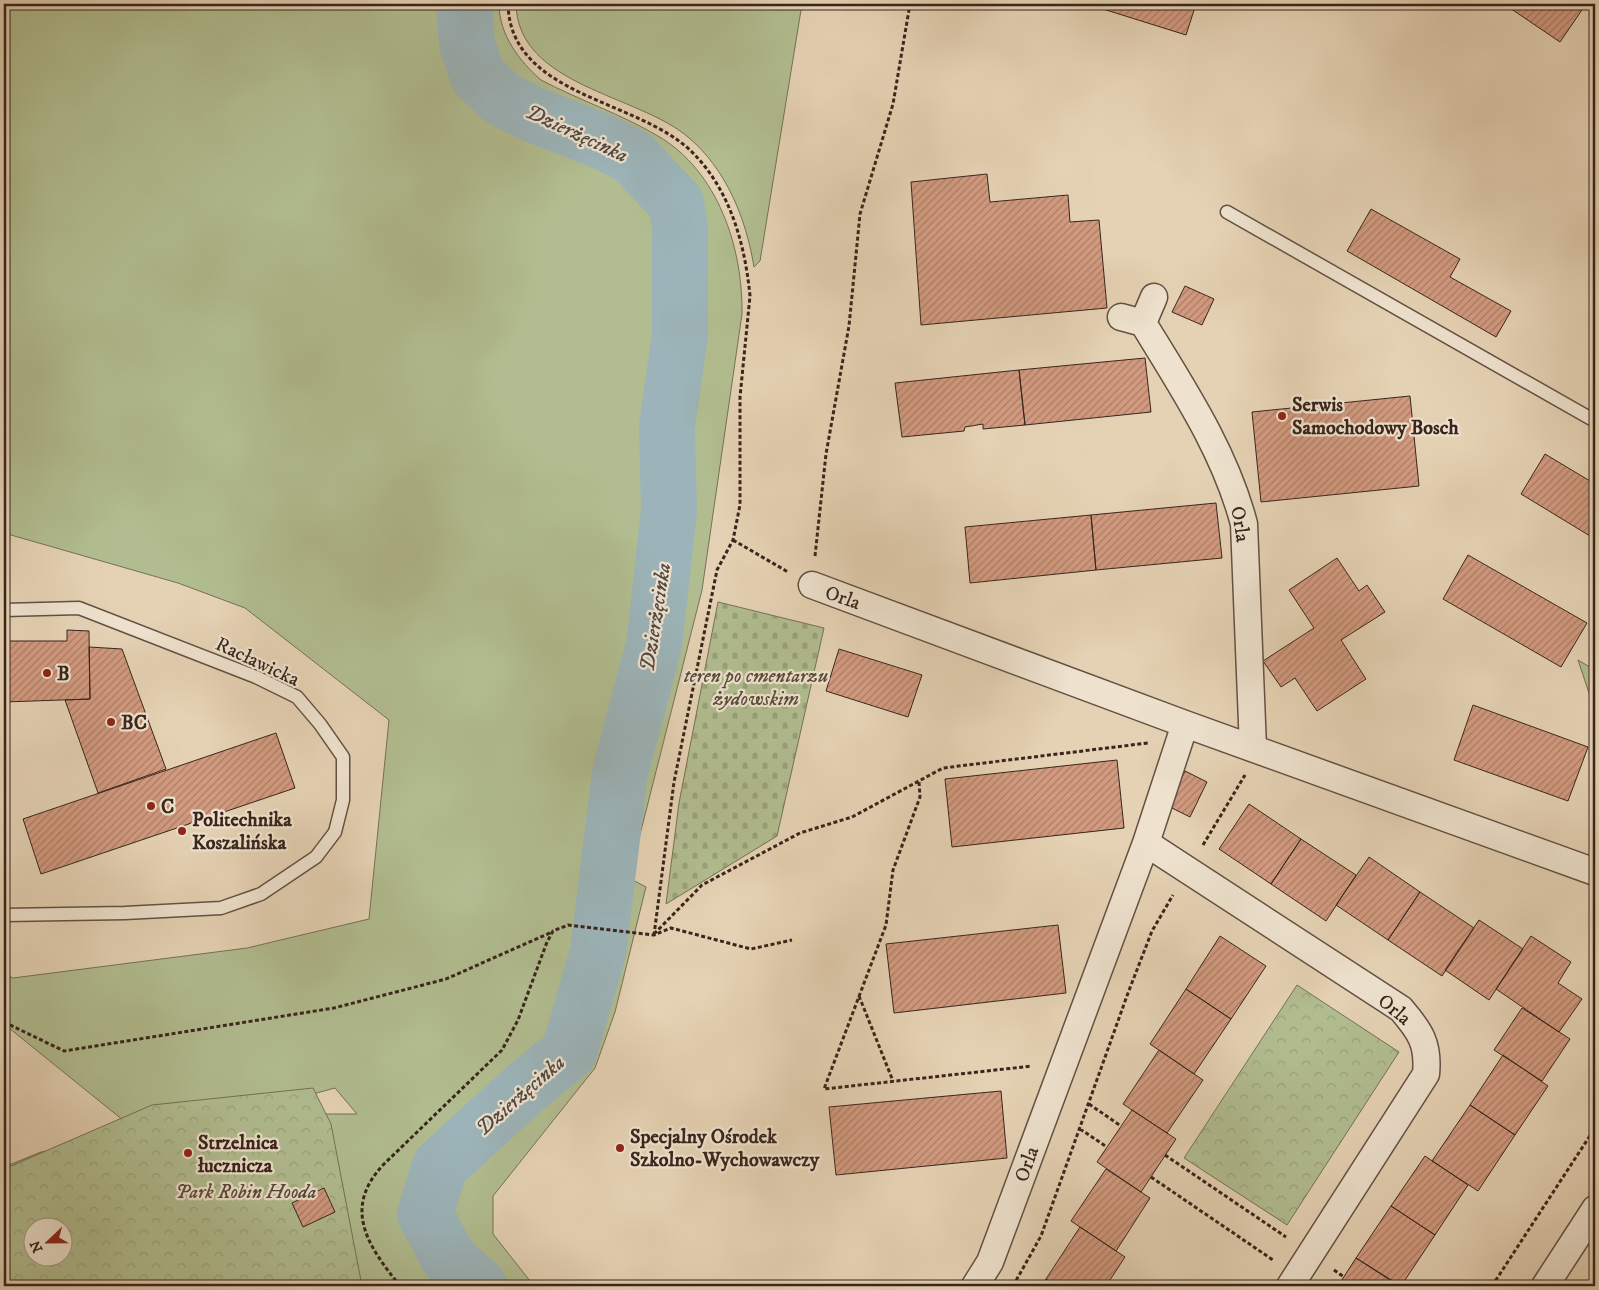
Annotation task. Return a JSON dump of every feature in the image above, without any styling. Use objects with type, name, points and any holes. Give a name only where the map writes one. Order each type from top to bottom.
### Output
[{"type":"street","name":"Orla","points":[[1154,297],[1132,320],[1206,428],[1235,489],[1244,524],[1253,748]]},
{"type":"street","name":"Orla","points":[[812,585],[1185,724],[1595,872]]},
{"type":"street","name":"Orla","points":[[975,1286],[990,1262],[1146,843],[1185,724]]},
{"type":"street","name":"Orla","points":[[1146,843],[1401,1009],[1420,1031],[1428,1057],[1426,1074],[1294,1282]]},
{"type":"street","points":[[1545,1286],[1595,1209]]},
{"type":"lane","points":[[1227,212],[1595,421]]},
{"type":"lane","name":"Racławicka","points":[[4,610],[79,608],[256,677],[297,697],[320,724],[343,757],[343,800],[335,832],[316,857],[261,894],[221,908],[125,913],[4,915]]},
{"type":"path","points":[[508,4],[510,21],[515,35],[520,46],[536,66],[560,82],[662,129],[690,150],[710,172],[729,207],[745,261],[750,296],[740,397],[740,505],[732,540],[717,570],[674,782],[654,935]]},
{"type":"path","points":[[732,540],[812,585],[826,454],[849,326],[860,214],[893,104],[910,4]]},
{"type":"path","points":[[654,935],[702,885],[800,833],[852,816],[943,768],[1158,742],[1177,749]]},
{"type":"path","points":[[1013,1286],[1041,1236],[1089,1104],[1104,1055],[1152,931],[1246,774]]},
{"type":"path","points":[[919,782],[920,797],[893,870],[886,925],[824,1088],[1064,1062]]},
{"type":"path","points":[[4,1022],[64,1051],[334,1008],[446,979],[568,925],[654,935],[671,928],[751,948],[792,940]]},
{"type":"path","points":[[400,1286],[376,1256],[364,1231],[363,1204],[371,1182],[384,1164],[502,1050],[518,1020],[547,942],[553,931]]},
{"type":"path","points":[[859,996],[893,1081]]},
{"type":"path","points":[[1089,1104],[1121,1126]]},
{"type":"path","points":[[1492,1286],[1595,1128]]},
{"type":"path","points":[[1080,1129],[1107,1147]]},
{"type":"path","points":[[1165,1155],[1344,1277]]},
{"type":"path","points":[[1151,1177],[1294,1282]]},
{"type":"green space","points":[[4,4],[499,4],[502,26],[506,36],[518,56],[541,80],[658,136],[679,151],[697,169],[723,213],[732,238],[738,263],[742,314],[702,590],[629,878],[646,887],[615,1012],[595,1068],[493,1196],[493,1234],[534,1286],[4,1286],[4,1167],[41,1152],[156,1135],[134,1129],[4,1024],[4,974],[13,978],[247,948],[369,919],[389,720],[245,608],[178,583],[4,533]],"holes":[[[335,1088],[357,1114],[239,1114]]]},
{"type":"green space","points":[[516,4],[802,4],[760,261],[754,267],[740,213],[723,179],[701,150],[688,137],[666,122],[584,85],[558,71],[537,53],[522,31]]},
{"type":"green space","name":"teren po cmentarzu żydowskim","points":[[718,602],[824,628],[777,836],[666,904],[679,803]]},
{"type":"green space","points":[[1578,660],[1595,670],[1595,711]]},
{"type":"green space","points":[[1297,985],[1399,1052],[1287,1225],[1184,1158]]},
{"type":"green space","name":"Park Robin Hooda","points":[[313,1088],[331,1124],[362,1286],[4,1286],[4,1169],[152,1105]]},
{"type":"building","points":[[1087,4],[1196,4],[1186,35]]},
{"type":"building","points":[[1504,4],[1586,4],[1560,42]]},
{"type":"building","points":[[987,174],[990,202],[1068,195],[1070,222],[1099,220],[1107,308],[921,325],[911,182]]},
{"type":"building","points":[[1371,209],[1460,259],[1450,277],[1511,311],[1496,337],[1347,251]]},
{"type":"building","points":[[1185,286],[1214,299],[1202,325],[1172,312]]},
{"type":"building","points":[[1145,358],[1151,412],[1025,425],[1019,370]]},
{"type":"building","points":[[1019,370],[1025,425],[983,429],[983,424],[965,427],[964,431],[902,437],[895,383]]},
{"type":"building","points":[[1410,396],[1419,486],[1261,502],[1252,412]]},
{"type":"building","points":[[1545,454],[1595,484],[1595,539],[1521,494]]},
{"type":"building","points":[[1216,503],[1222,558],[1096,570],[1091,515]]},
{"type":"building","points":[[1091,515],[1096,570],[970,583],[965,527]]},
{"type":"building","points":[[1468,555],[1587,623],[1561,667],[1443,599]]},
{"type":"building","points":[[1337,558],[1359,591],[1367,585],[1385,612],[1341,640],[1366,679],[1317,711],[1295,678],[1281,687],[1263,661],[1314,628],[1289,590]]},
{"type":"building","name":"B","points":[[67,630],[89,631],[90,699],[4,702],[4,641],[67,641]]},
{"type":"building","name":"BC","points":[[89,647],[122,649],[166,769],[98,793],[65,700],[90,699]]},
{"type":"building","points":[[839,649],[922,675],[908,717],[826,691]]},
{"type":"building","points":[[1473,705],[1588,747],[1568,801],[1454,760]]},
{"type":"building","name":"C","points":[[276,733],[295,788],[41,874],[23,819]]},
{"type":"building","points":[[1117,760],[1124,828],[952,847],[945,779]]},
{"type":"building","points":[[1185,771],[1207,782],[1190,817],[1168,806]]},
{"type":"building","points":[[1249,804],[1301,839],[1271,884],[1219,849]]},
{"type":"building","points":[[1301,839],[1356,875],[1326,921],[1271,884]]},
{"type":"building","points":[[1369,857],[1420,892],[1388,940],[1336,905]]},
{"type":"building","points":[[1420,892],[1474,928],[1442,976],[1388,940]]},
{"type":"building","points":[[1479,920],[1523,949],[1489,1000],[1445,970]]},
{"type":"building","points":[[1058,925],[1066,993],[894,1013],[886,944]]},
{"type":"building","points":[[1220,936],[1266,966],[1231,1019],[1186,989]]},
{"type":"building","points":[[1531,936],[1571,962],[1558,983],[1582,999],[1559,1032],[1496,989]]},
{"type":"building","points":[[1186,989],[1231,1019],[1194,1074],[1150,1044]]},
{"type":"building","points":[[1522,1008],[1570,1039],[1542,1081],[1494,1050]]},
{"type":"building","points":[[1159,1050],[1203,1080],[1167,1133],[1123,1104]]},
{"type":"building","points":[[1503,1055],[1548,1086],[1515,1135],[1470,1105]]},
{"type":"building","points":[[1001,1091],[1007,1158],[836,1175],[829,1107]]},
{"type":"building","points":[[1470,1105],[1515,1135],[1478,1191],[1432,1161]]},
{"type":"building","points":[[1132,1110],[1176,1139],[1141,1192],[1097,1162]]},
{"type":"building","points":[[1425,1156],[1468,1185],[1435,1235],[1391,1206]]},
{"type":"building","points":[[1106,1169],[1150,1198],[1116,1251],[1071,1221]]},
{"type":"building","points":[[324,1188],[335,1212],[303,1227],[292,1203]]},
{"type":"building","points":[[1391,1206],[1435,1235],[1401,1286],[1356,1258]]},
{"type":"building","points":[[1080,1227],[1125,1257],[1106,1286],[1057,1286],[1046,1279]]},
{"type":"building","points":[[1356,1258],[1399,1286],[1338,1286]]},
{"type":"building","points":[[1046,1279],[1057,1286],[1041,1286]]},
{"type":"waterway","name":"Dzierżęcinka","points":[[464,4],[467,44],[478,76],[502,99],[532,114],[606,143],[633,157],[676,203],[680,227],[680,335],[667,426],[669,511],[654,645],[620,773],[598,952],[569,1052],[522,1091],[440,1166],[425,1214],[449,1259],[479,1286]]},
{"type":"place","name":"Serwis Samochodowy Bosch","points":[[1282,416]]},
{"type":"place","name":"B","points":[[47,673]]},
{"type":"place","name":"BC","points":[[111,722]]},
{"type":"place","name":"C","points":[[151,806]]},
{"type":"place","name":"Politechnika Koszalińska","points":[[182,831]]},
{"type":"place","name":"Specjalny Ośrodek Szkolno-Wychowawczy","points":[[620,1148]]},
{"type":"place","name":"Strzelnica łucznicza","points":[[188,1153]]}]
